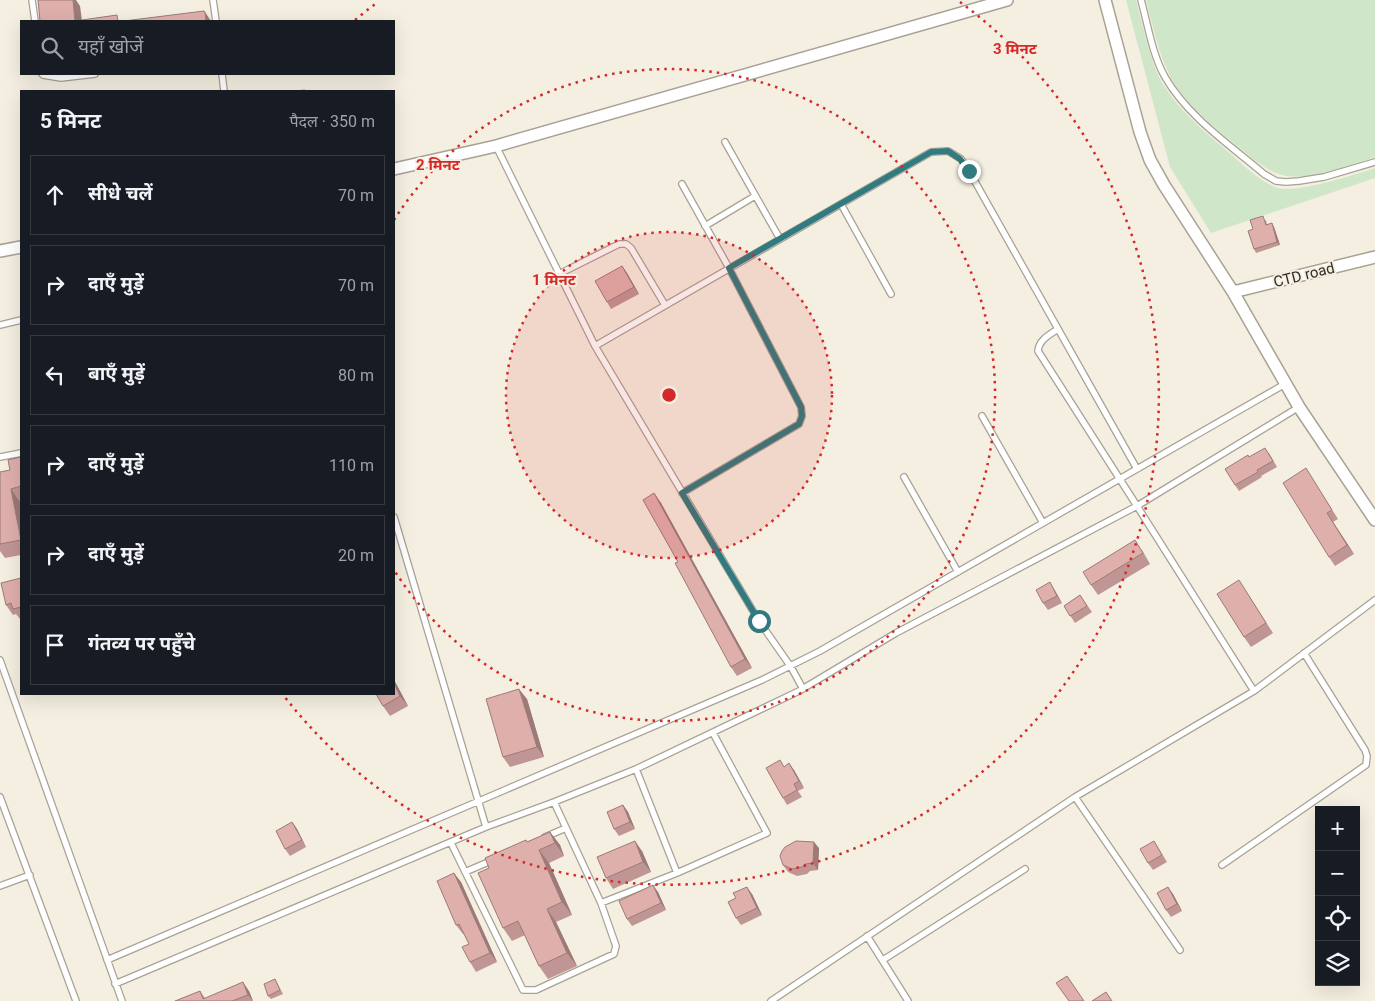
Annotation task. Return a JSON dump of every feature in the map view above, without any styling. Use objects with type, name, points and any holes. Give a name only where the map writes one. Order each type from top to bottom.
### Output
[{"type":"street","points":[[395,169],[496,146],[1007,0]]},
{"type":"street","points":[[1106,0],[1140,132],[1150,160],[1232,292],[1298,407],[1375,520]]},
{"type":"street","points":[[0,251],[20,247]]},
{"type":"street","name":"CTD road","points":[[1232,292],[1375,257]]},
{"type":"lane","points":[[32,0],[34,20]]},
{"type":"lane","points":[[213,0],[216,20]]},
{"type":"lane","points":[[1141,0],[1156,54],[1165,76],[1178,97],[1197,118],[1264,174],[1276,181],[1299,181],[1324,177],[1375,162]]},
{"type":"lane","points":[[43,75],[61,78],[86,75]]},
{"type":"lane","points":[[222,75],[224,90]]},
{"type":"lane","points":[[725,142],[780,239]]},
{"type":"lane","points":[[496,146],[595,346],[759,621],[791,666],[803,689]]},
{"type":"lane","points":[[595,346],[931,152],[948,151],[960,159],[969,171],[1137,469]]},
{"type":"lane","points":[[682,184],[729,268],[801,407],[802,416],[799,424],[682,493]]},
{"type":"lane","points":[[705,226],[755,196]]},
{"type":"lane","points":[[841,204],[891,294]]},
{"type":"lane","points":[[560,274],[620,244],[626,244],[631,248],[664,306]]},
{"type":"lane","points":[[0,325],[20,320]]},
{"type":"lane","points":[[1058,329],[1042,341],[1038,346],[1038,351],[1254,691]]},
{"type":"lane","points":[[107,960],[762,680],[820,652],[1285,384]]},
{"type":"lane","points":[[115,984],[486,827],[636,769],[713,733],[803,689],[896,633],[1137,506],[1298,407]]},
{"type":"lane","points":[[982,416],[1043,523]]},
{"type":"lane","points":[[0,457],[20,453]]},
{"type":"lane","points":[[904,477],[958,572]]},
{"type":"lane","points":[[395,520],[486,827]]},
{"type":"lane","points":[[771,1001],[1075,797],[1254,691],[1375,600]]},
{"type":"lane","points":[[1222,865],[1366,765],[1367,756],[1365,750],[1304,653]]},
{"type":"lane","points":[[0,660],[122,1001]]},
{"type":"lane","points":[[601,903],[678,873],[767,833],[713,733]]},
{"type":"lane","points":[[636,769],[678,873]]},
{"type":"lane","points":[[0,797],[76,1001]]},
{"type":"lane","points":[[1075,797],[1180,950]]},
{"type":"lane","points":[[451,843],[523,990],[536,990],[614,954],[616,946],[601,903],[554,802]]},
{"type":"lane","points":[[539,840],[566,828]]},
{"type":"lane","points":[[465,872],[502,856]]},
{"type":"lane","points":[[882,960],[1025,869]]},
{"type":"lane","points":[[0,886],[30,875]]},
{"type":"lane","points":[[867,936],[908,1001]]},
{"type":"green space","points":[[1126,0],[1136,0],[1155,68],[1166,89],[1182,110],[1202,129],[1260,178],[1272,186],[1287,189],[1312,186],[1375,168],[1375,178],[1211,233],[1170,167]]},
{"type":"green space","points":[[1146,0],[1375,0],[1375,157],[1320,174],[1297,177],[1273,172],[1260,164],[1206,120],[1178,89],[1162,57]]},
{"type":"building","points":[[38,0],[73,0],[75,20],[40,20]]},
{"type":"building","points":[[204,11],[206,20],[132,20]]},
{"type":"building","points":[[117,15],[118,20],[82,20]]},
{"type":"building","points":[[1263,216],[1266,225],[1272,223],[1277,242],[1254,249],[1248,231],[1253,229],[1250,220]]},
{"type":"building","points":[[622,266],[634,287],[607,302],[595,281]]},
{"type":"building","points":[[1265,448],[1273,461],[1235,485],[1225,469],[1248,455],[1249,457]]},
{"type":"building","points":[[20,457],[20,486],[11,489],[20,540],[0,544],[0,472],[10,470],[8,460]]},
{"type":"building","points":[[1306,468],[1332,510],[1327,513],[1347,545],[1329,557],[1283,483]]},
{"type":"building","points":[[654,493],[745,659],[731,667],[675,563],[678,562],[643,500]]},
{"type":"building","points":[[1135,540],[1143,553],[1091,585],[1083,572]]},
{"type":"building","points":[[20,578],[20,607],[13,609],[11,603],[6,605],[1,583]]},
{"type":"building","points":[[1239,580],[1266,623],[1244,637],[1217,594]]},
{"type":"building","points":[[1050,582],[1057,596],[1043,603],[1036,590]]},
{"type":"building","points":[[1080,595],[1087,606],[1070,616],[1064,606]]},
{"type":"building","points":[[395,685],[400,696],[383,706],[377,695],[395,695]]},
{"type":"building","points":[[519,689],[537,747],[503,757],[486,699]]},
{"type":"building","points":[[780,760],[784,767],[789,763],[799,781],[794,784],[797,790],[783,798],[766,768]]},
{"type":"building","points":[[623,805],[630,822],[614,829],[607,812]]},
{"type":"building","points":[[292,822],[302,840],[285,849],[276,831]]},
{"type":"building","points":[[550,832],[555,843],[539,850],[562,902],[547,909],[567,953],[539,966],[518,921],[503,928],[478,873],[489,868],[485,858]]},
{"type":"building","points":[[635,841],[643,862],[606,878],[597,857]]},
{"type":"building","points":[[796,841],[814,842],[813,863],[792,869],[783,865],[780,856],[785,847]]},
{"type":"building","points":[[1154,841],[1162,855],[1148,863],[1140,849]]},
{"type":"building","points":[[454,873],[490,953],[470,962],[462,947],[469,944],[459,924],[456,925],[437,881]]},
{"type":"building","points":[[653,885],[661,903],[627,919],[619,901]]},
{"type":"building","points":[[747,887],[757,908],[736,918],[728,902],[736,898],[733,893]]},
{"type":"building","points":[[1168,887],[1177,904],[1166,910],[1157,893]]},
{"type":"building","points":[[1067,976],[1084,1001],[1069,1001],[1056,983]]},
{"type":"building","points":[[275,979],[280,990],[268,996],[264,984]]},
{"type":"building","points":[[243,982],[248,995],[232,1001],[175,1001],[200,991],[203,999]]},
{"type":"building","points":[[1106,992],[1112,1001],[1092,1001]]},
{"type":"route","points":[[759,621],[682,493],[799,424],[802,416],[801,407],[729,268],[931,152],[948,151],[960,159],[969,171]]}]
